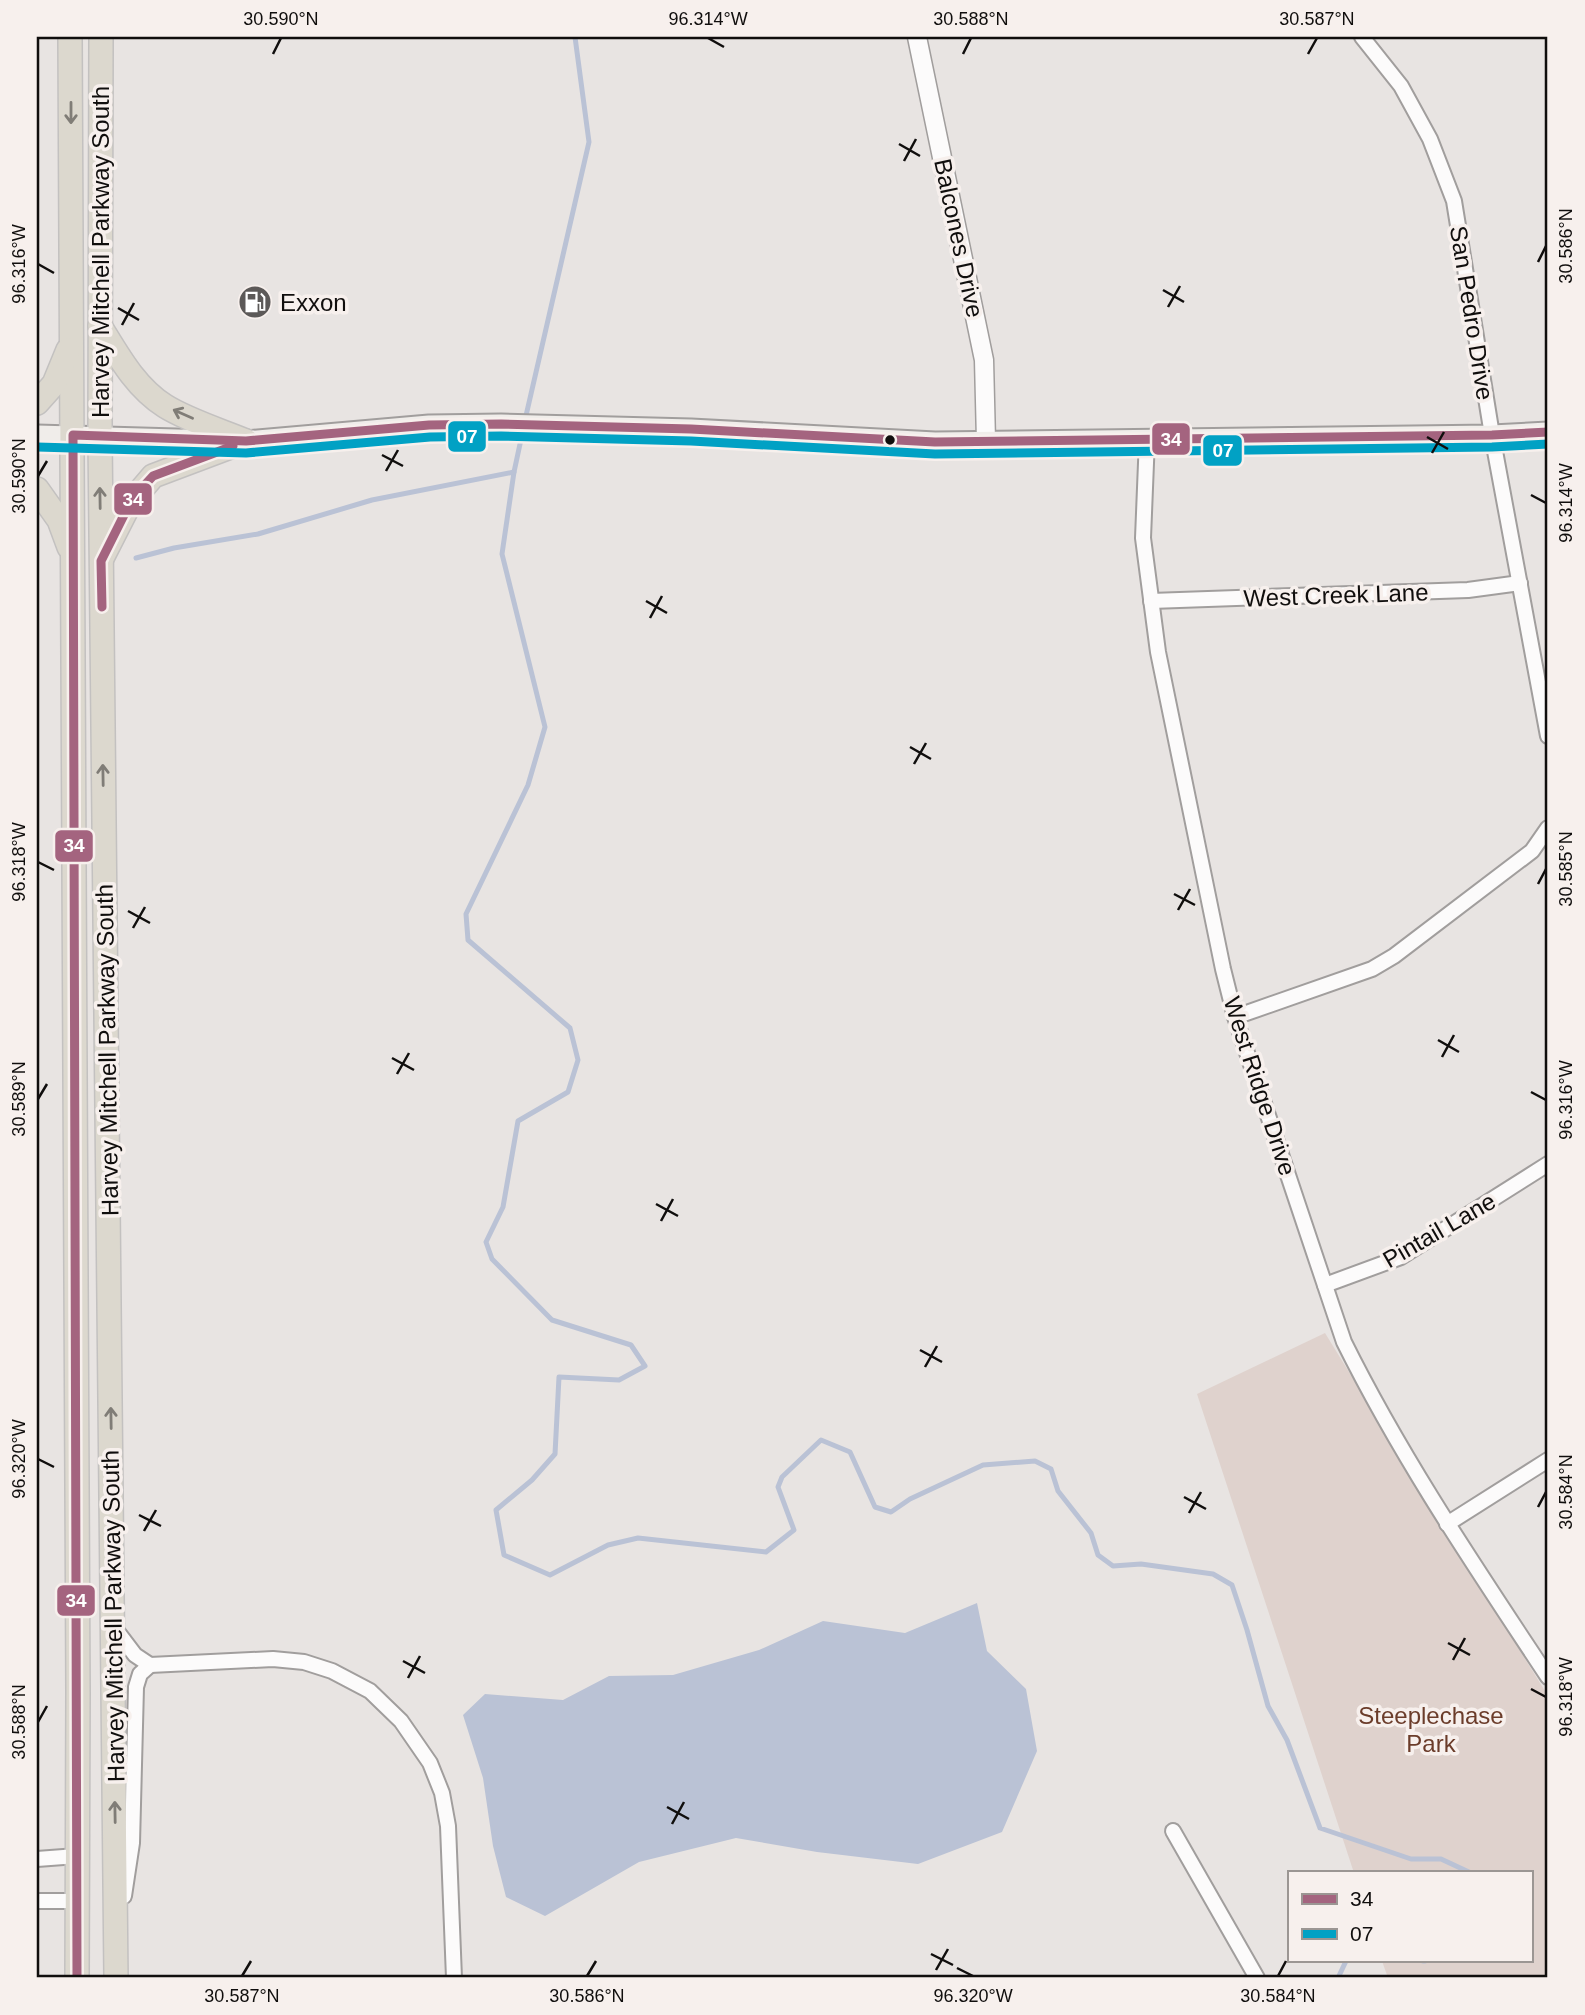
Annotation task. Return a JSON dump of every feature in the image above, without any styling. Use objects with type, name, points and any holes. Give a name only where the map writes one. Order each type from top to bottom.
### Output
[{"type":"highway","name":"Harvey Mitchell Parkway South","points":[[70,37],[74,561],[77,1978]]},
{"type":"highway","name":"Harvey Mitchell Parkway South","points":[[101,37],[99,325],[116,1978]]},
{"type":"highway","points":[[99,325],[125,367],[145,389],[166,406],[246,441]]},
{"type":"highway","points":[[37,403],[54,384],[72,341]]},
{"type":"highway","points":[[101,561],[130,503],[153,476],[246,441]]},
{"type":"highway","points":[[37,489],[59,520],[74,561]]},
{"type":"main road","points":[[37,435],[246,441],[429,425],[501,424],[691,429],[935,442],[1548,432]]},
{"type":"street","name":"Balcones Drive","points":[[917,37],[984,360],[986,441]]},
{"type":"street","name":"San Pedro Drive","points":[[1362,37],[1401,86],[1430,139],[1454,201],[1492,435],[1548,736]]},
{"type":"street","name":"West Ridge Drive","points":[[1147,438],[1143,537],[1158,652],[1235,1017],[1344,1342],[1360,1375],[1447,1524],[1548,1677]]},
{"type":"street","name":"West Creek Lane","points":[[1151,600],[1468,590],[1520,583]]},
{"type":"street","points":[[1235,1017],[1372,969],[1394,957],[1532,850],[1548,828]]},
{"type":"street","name":"Pintail Lane","points":[[1325,1285],[1401,1257],[1548,1164]]},
{"type":"street","points":[[1447,1524],[1548,1460]]},
{"type":"street","points":[[113,1626],[135,1655],[150,1665],[273,1658],[304,1662],[332,1671],[370,1691],[401,1721],[430,1763],[442,1793],[448,1826],[454,1978]]},
{"type":"street","points":[[116,1947],[132,1843],[136,1687],[140,1674],[150,1665]]},
{"type":"street","points":[[1172,1831],[1257,1978]]},
{"type":"street","points":[[37,1859],[77,1856]]},
{"type":"street","points":[[37,1901],[76,1901]]},
{"type":"green space","name":"Steeplechase Park","points":[[1325,1333],[1548,1696],[1548,1978],[1388,1978],[1382,1962],[1532,1962],[1532,1871],[1353,1871],[1197,1394]]},
{"type":"water","points":[[977,1603],[987,1651],[1026,1689],[1037,1751],[1002,1832],[918,1864],[817,1852],[736,1838],[639,1862],[545,1916],[506,1897],[493,1846],[483,1778],[463,1715],[485,1694],[563,1700],[609,1676],[673,1675],[759,1650],[823,1621],[905,1633]]},
{"type":"waterway","points":[[525,420],[589,142],[575,37]]},
{"type":"waterway","points":[[523,430],[502,554],[545,727],[528,785],[466,914],[468,940],[570,1028],[578,1060],[568,1092],[518,1121],[503,1207],[486,1242],[492,1259],[552,1320],[631,1345],[645,1366],[619,1380],[559,1377],[555,1454],[532,1480],[496,1510],[504,1555],[550,1575],[608,1545],[638,1538],[766,1552],[794,1530],[778,1487],[782,1477],[821,1440],[850,1452],[875,1507],[891,1512],[910,1499],[983,1465],[1035,1461],[1051,1469],[1058,1491],[1091,1533],[1098,1555],[1113,1566],[1141,1564],[1213,1574],[1232,1585],[1268,1706],[1287,1740],[1320,1828],[1411,1859],[1441,1859],[1467,1871]]},
{"type":"waterway","points":[[136,558],[174,548],[258,534],[372,500],[514,472]]},
{"type":"waterway","points":[[1338,1978],[1346,1962]]},
{"type":"transit line","name":"34","points":[[77,1978],[73,435],[246,441],[429,425],[501,424],[691,429],[935,442],[1548,432]]},
{"type":"transit line","name":"07","points":[[37,447],[246,453],[430,437],[501,436],[691,441],[935,454],[1548,444]]},
{"type":"transit line","name":"34","points":[[102,607],[101,561],[130,503],[141,489],[153,476],[233,446]]},
{"type":"place","name":"Exxon","points":[[255,302]]}]
